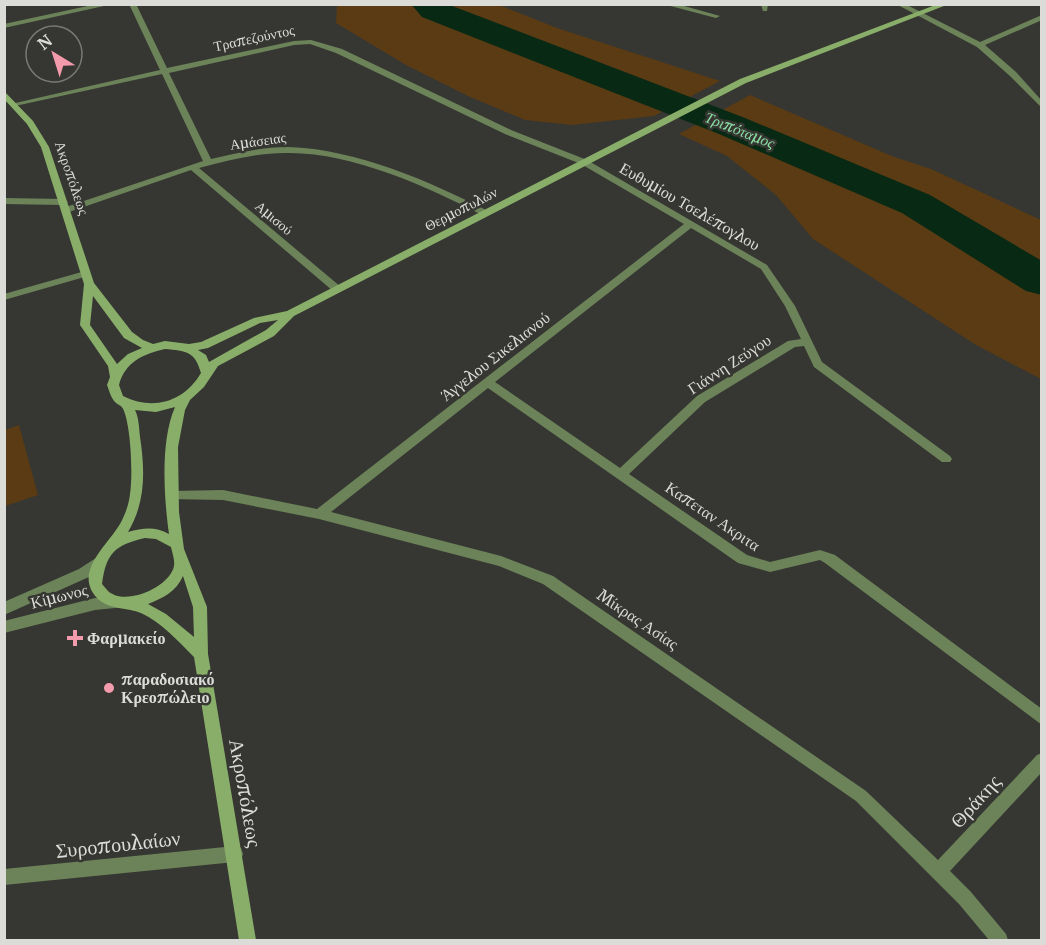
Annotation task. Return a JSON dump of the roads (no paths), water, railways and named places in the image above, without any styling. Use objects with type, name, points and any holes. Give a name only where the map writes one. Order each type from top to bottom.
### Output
[{"type":"street","points":[[4,26],[110,4]]},
{"type":"street","points":[[132,4],[208,162]]},
{"type":"street","points":[[899,4],[980,45],[1013,74],[1041,106]]},
{"type":"street","points":[[922,15],[946,4]]},
{"type":"street","points":[[668,6],[716,16]]},
{"type":"street","name":"Θερμοπυλών","points":[[189,348],[199,347],[258,320],[290,314],[743,81],[922,15]]},
{"type":"street","points":[[980,45],[1041,17]]},
{"type":"street","name":"Τραπεζούντος","points":[[15,104],[294,43],[316,43],[339,51],[508,132],[584,162]]},
{"type":"street","name":"Ακροπόλεως","points":[[4,93],[15,104],[45,147],[87,279],[128,335],[139,344],[152,348]]},
{"type":"street","name":"Αμάσειας","points":[[4,201],[64,206],[208,162],[265,151],[301,150],[330,154],[462,200],[485,213]]},
{"type":"street","name":"Ευθυμίου Τσελέπογλου","points":[[584,162],[764,267],[790,306],[818,364],[946,459]]},
{"type":"street","name":"Αμισού","points":[[193,167],[338,290]]},
{"type":"street","name":"Άγγελου Σικελιανού","points":[[319,514],[690,224]]},
{"type":"street","points":[[4,297],[87,279]]},
{"type":"street","name":"Ακροπόλεως","points":[[87,279],[85,325],[113,366],[115,376]]},
{"type":"street","name":"Θερμοπυλών","points":[[206,373],[214,363],[270,333],[290,314]]},
{"type":"street","name":"Γιάννη Ζεύγου","points":[[622,474],[701,399],[792,344],[807,342]]},
{"type":"street","points":[[126,404],[155,408],[186,398],[202,382],[206,373],[202,358],[189,348],[178,345],[152,348],[129,359],[115,376],[115,392],[126,404],[131,414],[139,487],[134,510],[95,572],[95,584],[100,593],[109,600],[142,607],[166,622],[201,654]]},
{"type":"street","name":"Καπεταν Ακριτα","points":[[488,383],[743,559],[756,565],[776,567],[815,556],[825,556],[1041,718]]},
{"type":"street","name":"Ακροπόλεως","points":[[125,603],[157,595],[177,575],[179,549],[172,496],[174,435],[178,408],[186,398]]},
{"type":"street","name":"Μίκρας Ασίας","points":[[172,496],[223,495],[319,514],[501,561],[548,580],[835,776],[887,819],[939,871],[1000,940]]},
{"type":"street","points":[[103,556],[131,536],[145,533],[158,534],[179,549]]},
{"type":"street","name":"Ακροπόλεως","points":[[179,549],[200,607],[201,654],[235,854],[247,940]]},
{"type":"street","name":"Κίμωνος","points":[[4,609],[84,573],[103,556]]},
{"type":"street","name":"Κίμωνος","points":[[4,627],[95,604],[125,603]]},
{"type":"street","name":"Θράκης","points":[[939,871],[1041,760]]},
{"type":"street","name":"Συροπουλαίων","points":[[4,877],[235,854]]},
{"type":"waterway","name":"Τριπόταμος","points":[[426,4],[433,10],[732,126],[916,204],[1042,281]]},
{"type":"place","name":"Φαρμακείο","points":[[75,638]]},
{"type":"place","name":"παραδοσιακό Κρεοπώλειο","points":[[109,688]]}]
